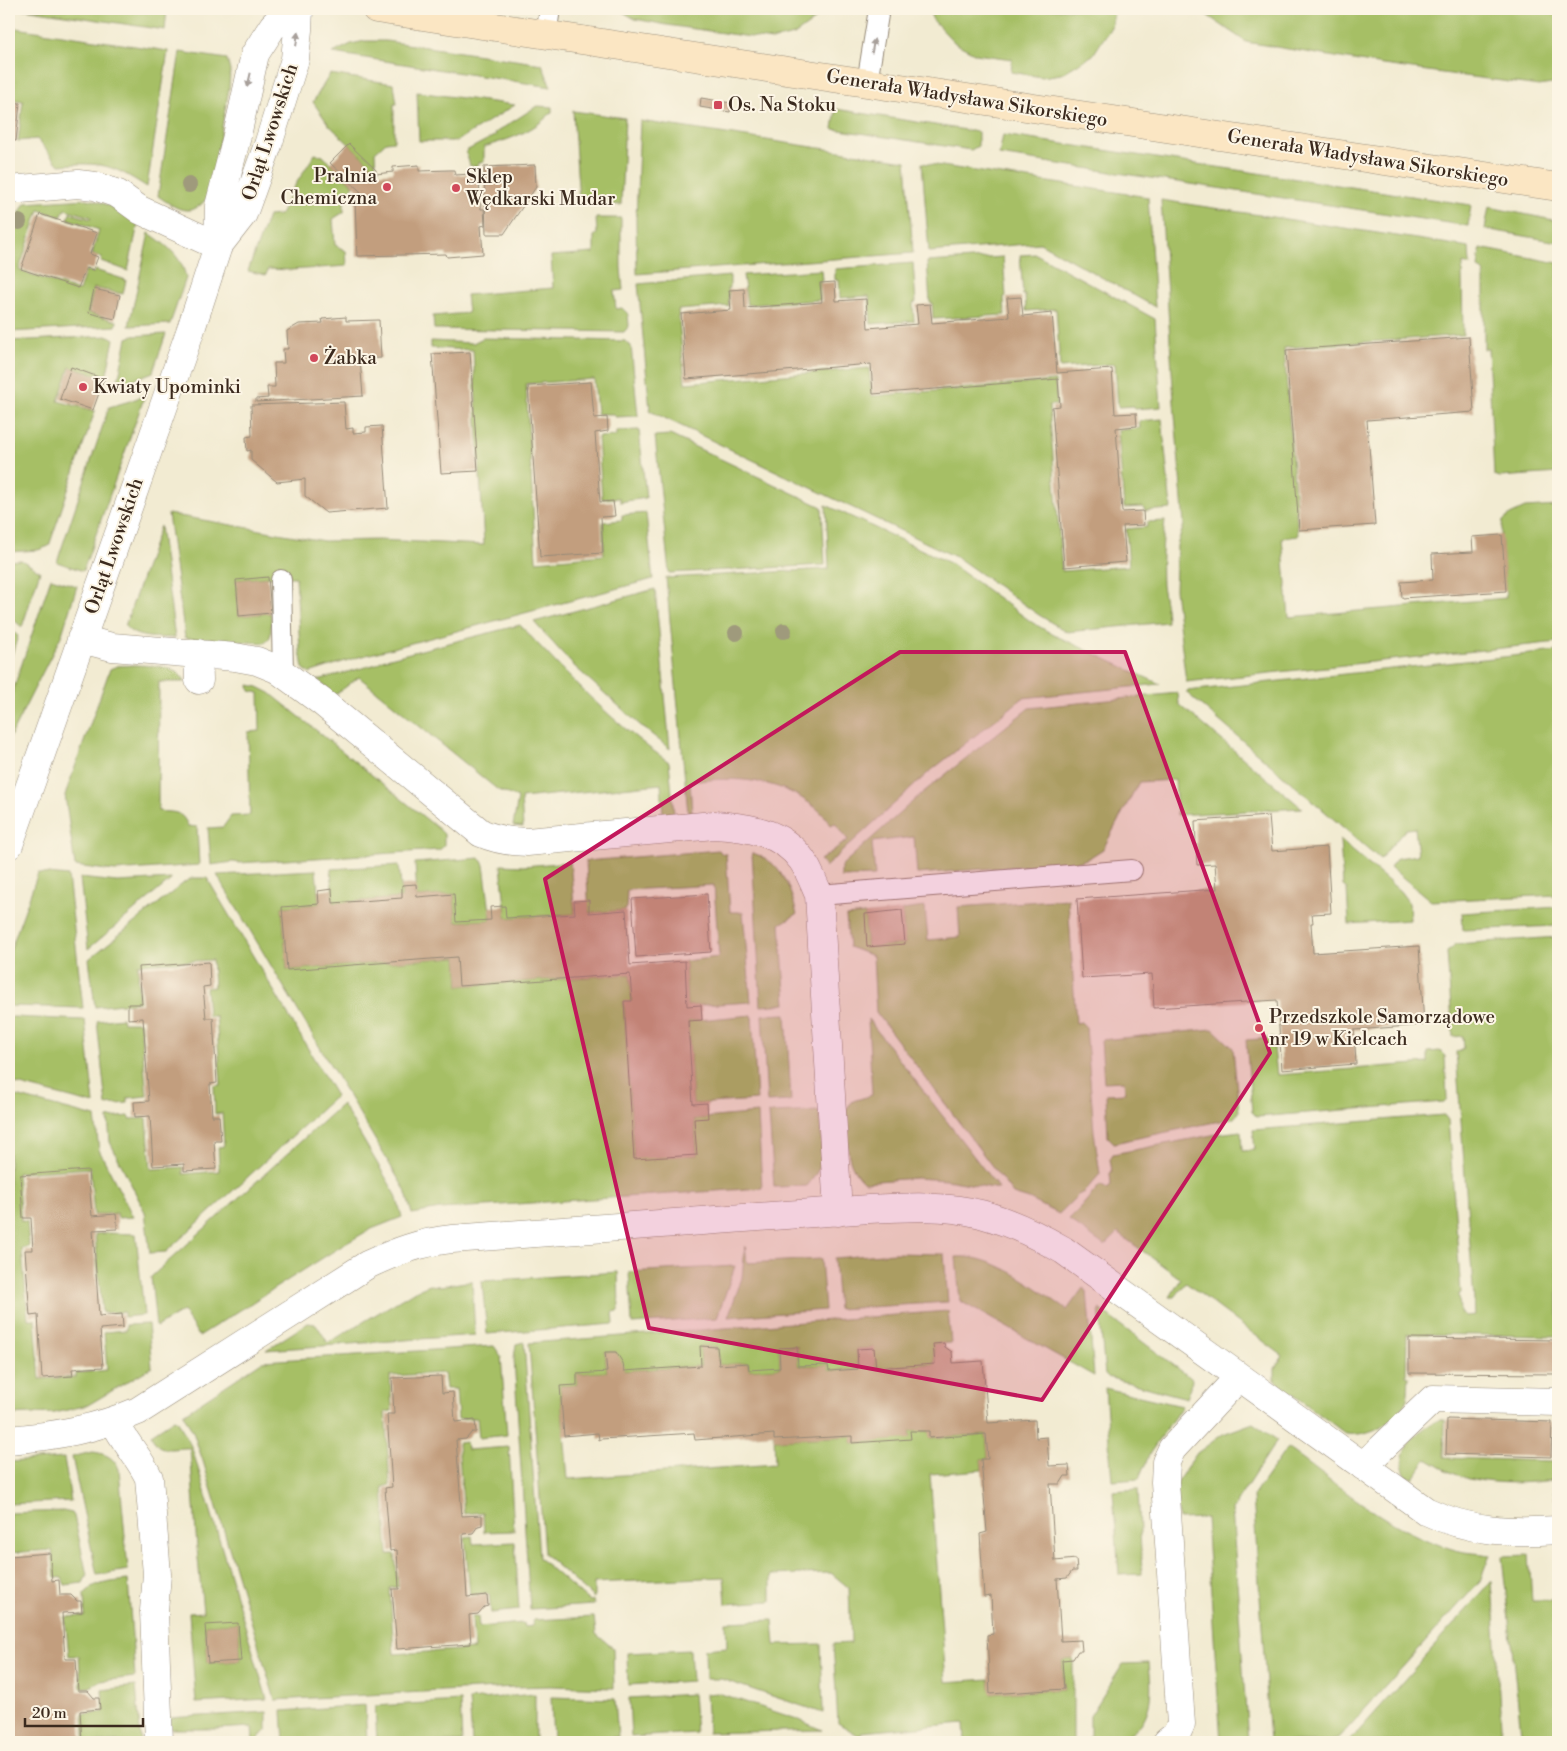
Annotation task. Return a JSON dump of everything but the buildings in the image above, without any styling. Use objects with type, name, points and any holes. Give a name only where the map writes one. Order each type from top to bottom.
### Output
[{"type":"street","name":"Orląt Lwowskich","points":[[9,845],[191,329],[218,246],[218,206],[236,140],[255,54],[273,26],[289,9]]},
{"type":"street","name":"Orląt Lwowskich","points":[[218,246],[243,214],[268,145],[294,59],[299,9]]},
{"type":"street","name":"Generała Władysława Sikorskiego","points":[[376,9],[548,22],[866,83],[1558,187]]},
{"type":"street","points":[[9,190],[78,184],[95,186],[118,194],[140,210],[218,246]]},
{"type":"street","points":[[81,639],[112,647],[198,653],[257,661],[277,669],[322,702],[481,833],[497,840],[527,842],[714,825],[739,826],[759,830],[791,847],[803,861],[819,895],[838,1212]]},
{"type":"street","points":[[198,653],[199,680]]},
{"type":"street","points":[[9,1440],[66,1433],[114,1421],[138,1411],[367,1265],[419,1244],[452,1239],[909,1207],[947,1209],[980,1214],[1009,1223],[1063,1250],[1426,1512],[1460,1525],[1501,1531],[1558,1530]]},
{"type":"street","points":[[1167,1742],[1176,1735],[1181,1724],[1165,1491],[1166,1462],[1177,1444],[1239,1377]]},
{"type":"street","points":[[1363,1466],[1433,1399],[1558,1402]]},
{"type":"street","points":[[114,1421],[125,1442],[143,1464],[149,1478],[157,1574],[154,1611],[160,1742]]},
{"type":"lane","points":[[866,83],[879,9]]},
{"type":"lane","points":[[281,580],[283,674]]},
{"type":"lane","points":[[819,895],[1132,870]]},
{"type":"highlighted area","points":[[900,652],[1125,652],[1270,1053],[1042,1400],[649,1328],[545,879]]},
{"type":"green space","points":[[24,9],[167,9],[165,30]]},
{"type":"green space","points":[[618,9],[824,9],[815,20],[794,35],[772,40],[635,19]]},
{"type":"green space","points":[[928,9],[1115,9],[1111,27],[1093,55],[1061,74],[1042,77],[1011,72],[1012,59],[976,54],[955,43],[933,20]]},
{"type":"green space","points":[[1198,9],[1558,9],[1558,83],[1539,86],[1383,65],[1246,42]]},
{"type":"green space","points":[[9,27],[168,51],[147,187],[124,173],[106,166],[86,164],[59,165],[37,139],[18,141],[23,101],[9,99]]},
{"type":"green space","points":[[365,41],[386,41],[542,64],[551,87],[333,53],[351,44]]},
{"type":"green space","points":[[180,52],[227,59],[230,71],[229,88],[210,194],[204,202],[192,210],[179,209],[158,196]]},
{"type":"green space","points":[[330,74],[394,84],[397,104],[394,104],[394,141],[386,142],[375,152],[376,170],[329,125],[313,102]]},
{"type":"green space","points":[[417,92],[515,105],[457,141],[419,141]]},
{"type":"green space","points":[[537,106],[552,107],[552,112],[529,130],[484,147],[484,162],[478,163],[478,166],[470,166],[466,151],[496,135],[495,133]]},
{"type":"green space","points":[[836,109],[978,132],[978,146],[971,150],[833,129]]},
{"type":"green space","points":[[573,111],[625,118],[621,205],[579,202]]},
{"type":"green space","points":[[640,121],[906,161],[913,253],[637,274],[636,219]]},
{"type":"green space","points":[[1003,135],[1471,205],[1468,226],[999,155]]},
{"type":"green space","points":[[315,154],[323,156],[354,186],[346,194],[344,212],[333,219],[335,245],[346,251],[347,266],[291,270],[268,269],[266,275],[248,271],[268,216],[280,215],[292,190]]},
{"type":"green space","points":[[922,163],[1148,197],[1155,307],[1040,243],[929,252]]},
{"type":"green space","points":[[87,199],[108,205],[138,224],[128,271],[101,261],[102,257],[92,254],[99,230],[68,219],[70,213],[91,219],[91,217],[65,209],[61,217],[39,210],[19,270],[79,291],[86,270],[94,273],[95,270],[126,280],[123,294],[94,288],[88,313],[117,321],[116,326],[9,332],[9,232],[25,203]]},
{"type":"green space","points":[[1161,200],[1469,247],[1470,265],[1463,263],[1462,272],[1463,335],[1284,348],[1298,536],[1282,538],[1289,617],[1506,598],[1501,534],[1503,521],[1510,515],[1525,508],[1558,506],[1558,642],[1186,682],[1175,589],[1177,545],[1184,525]]},
{"type":"green space","points":[[1489,207],[1558,221],[1558,242],[1485,229]]},
{"type":"green space","points":[[596,218],[621,218],[623,290],[614,291],[616,309],[622,308],[628,314],[629,326],[624,332],[434,329],[433,316],[468,313],[466,295],[553,288],[551,256],[594,253],[594,236],[597,234]]},
{"type":"green space","points":[[149,233],[177,257],[186,278],[170,324],[129,326]]},
{"type":"green space","points":[[1480,248],[1558,263],[1558,473],[1500,477],[1494,475],[1488,349],[1484,349],[1484,271],[1478,268]]},
{"type":"green space","points":[[1036,254],[1155,319],[1161,407],[1135,409],[1134,406],[1118,407],[1115,364],[1060,368],[1056,309],[1026,311],[1020,255]]},
{"type":"green space","points":[[1003,257],[1006,297],[1004,297],[1005,315],[933,319],[927,262]]},
{"type":"green space","points":[[913,263],[916,302],[913,303],[914,321],[871,324],[869,296],[840,298],[839,280],[835,280],[835,269]]},
{"type":"green space","points":[[821,270],[822,281],[819,281],[820,300],[747,305],[743,275]]},
{"type":"green space","points":[[730,276],[730,288],[728,288],[729,306],[678,310],[685,383],[869,368],[872,396],[1055,381],[1057,405],[1049,405],[1062,571],[1129,566],[1126,529],[1147,527],[1147,522],[1165,521],[1162,546],[1162,586],[1167,622],[1067,632],[1039,615],[958,558],[650,411],[638,284]]},
{"type":"green space","points":[[166,334],[153,372],[117,386],[127,338]]},
{"type":"green space","points":[[109,336],[114,339],[106,378],[70,367],[58,401],[95,411],[49,546],[38,550],[9,552],[9,451],[15,450],[11,397],[9,397],[9,341]]},
{"type":"green space","points":[[483,338],[625,341],[631,346],[638,416],[615,417],[614,414],[597,414],[594,379],[526,384],[536,561],[604,555],[603,522],[622,520],[622,515],[646,513],[653,579],[355,658],[309,673],[303,668],[300,651],[296,577],[236,580],[239,616],[271,613],[270,637],[265,643],[185,638],[168,514],[324,541],[379,540],[484,545],[473,350],[431,348],[431,341],[473,343]]},
{"type":"green space","points":[[145,395],[83,571],[57,562],[109,407]]},
{"type":"green space","points":[[1162,419],[1171,509],[1145,511],[1143,507],[1124,508],[1118,430],[1140,428],[1139,421]]},
{"type":"green space","points":[[639,430],[646,498],[620,502],[620,498],[602,499],[598,437],[616,436],[616,431]]},
{"type":"green space","points":[[670,435],[822,507],[825,565],[669,573],[655,436]]},
{"type":"green space","points":[[826,505],[950,563],[1033,623],[1054,635],[1160,684],[1023,698],[928,773],[825,867],[820,860],[848,840],[835,823],[831,825],[818,810],[787,790],[772,785],[740,780],[724,779],[690,782],[692,812],[688,813],[666,578],[829,569]]},
{"type":"green space","points":[[160,526],[175,638],[141,636],[125,626]]},
{"type":"green space","points":[[21,560],[40,571],[22,627],[9,616],[9,561]]},
{"type":"green space","points":[[51,578],[77,586],[62,634],[9,739],[9,702]]},
{"type":"green space","points":[[655,589],[670,749],[573,665],[534,622]]},
{"type":"green space","points":[[520,625],[609,715],[669,762],[674,814],[663,814],[661,784],[521,798],[523,827],[513,826],[518,798],[498,790],[359,677],[335,695],[318,680],[377,664],[382,660]]},
{"type":"green space","points":[[9,628],[18,636],[9,664]]},
{"type":"green space","points":[[1558,651],[1558,895],[1431,901],[1390,867],[1397,858],[1418,855],[1415,828],[1406,829],[1380,859],[1187,693],[1187,691]]},
{"type":"green space","points":[[135,665],[170,669],[181,676],[185,682],[159,682],[158,811],[179,814],[188,826],[197,827],[199,865],[115,871],[75,866],[65,795],[110,669],[117,666]]},
{"type":"green space","points":[[249,685],[270,693],[440,830],[444,834],[444,846],[439,850],[233,862],[211,865],[208,828],[223,827],[231,816],[250,815],[248,732],[260,731],[259,693],[250,691]]},
{"type":"green space","points":[[1178,693],[1179,704],[1302,808],[1177,815],[1175,780],[1139,782],[1103,849],[1089,858],[1078,862],[917,874],[914,837],[872,842],[875,876],[841,877],[841,866],[921,794],[1029,708]]},
{"type":"green space","points":[[1340,840],[1400,891],[1409,903],[1410,920],[1349,924],[1347,889],[1343,886]]},
{"type":"green space","points":[[719,850],[722,854],[726,854],[730,912],[743,912],[751,1002],[687,1006],[685,961],[719,957],[714,885],[627,890],[626,910],[589,913],[586,861]]},
{"type":"green space","points":[[752,853],[762,857],[777,868],[791,893],[797,914],[780,924],[786,1004],[761,1006]]},
{"type":"green space","points":[[480,858],[484,865],[491,920],[456,922],[454,894],[417,897],[415,863]]},
{"type":"green space","points":[[570,862],[575,914],[506,918],[501,865],[523,866]]},
{"type":"green space","points":[[399,865],[402,898],[333,903],[331,869]]},
{"type":"green space","points":[[316,870],[319,904],[282,907],[287,970],[457,957],[459,986],[630,974],[632,1001],[624,1002],[634,1158],[697,1155],[694,1119],[758,1113],[762,1188],[440,1209],[412,1214],[405,1190],[217,875]]},
{"type":"green space","points":[[38,873],[68,876],[83,1008],[9,1006],[9,954]]},
{"type":"green space","points":[[80,878],[117,882],[172,879],[88,949]]},
{"type":"green space","points":[[192,878],[207,878],[336,1096],[166,1252],[150,1253],[145,1212],[110,1142],[108,1118],[129,1116],[130,1119],[147,1118],[151,1169],[183,1167],[183,1174],[219,1171],[218,1147],[224,1146],[222,1113],[215,1114],[214,1086],[221,1085],[216,1016],[208,1016],[206,988],[214,987],[212,960],[138,964],[139,1002],[95,1007],[89,959]]},
{"type":"green space","points":[[1068,899],[1076,1023],[1081,1022],[1086,1027],[1094,1132],[1100,1174],[1084,1192],[1078,1195],[1059,1214],[1029,1199],[1013,1194],[876,1012],[873,956],[849,947],[846,916],[865,914],[867,947],[905,944],[902,910],[925,907],[928,940],[960,937],[958,907]]},
{"type":"green space","points":[[1558,907],[1558,926],[1463,930],[1462,913]]},
{"type":"green space","points":[[1558,937],[1558,1336],[1407,1334],[1406,1375],[1409,1376],[1407,1399],[1403,1407],[1397,1415],[1382,1426],[1364,1433],[1346,1434],[1275,1381],[1275,1368],[1283,1356],[1186,1283],[1175,1297],[1170,1297],[1181,1279],[1118,1233],[1105,1246],[1069,1220],[1100,1185],[1107,1189],[1111,1186],[1110,1173],[1112,1172],[1110,1159],[1113,1154],[1241,1131],[1242,1151],[1255,1150],[1253,1130],[1444,1115],[1448,1120],[1461,1293],[1459,1294],[1460,1313],[1466,1316],[1475,1315],[1456,1052],[1464,1048],[1463,1036],[1453,1037],[1447,952],[1456,944]]},
{"type":"green space","points":[[786,1014],[791,1101],[767,1102],[762,1015]]},
{"type":"green space","points":[[752,1015],[757,1100],[693,1104],[688,1021]]},
{"type":"green space","points":[[9,1018],[85,1020],[94,1104],[9,1082]]},
{"type":"green space","points":[[122,1018],[123,1022],[140,1022],[147,1096],[128,1098],[128,1103],[106,1105],[97,1021]]},
{"type":"green space","points":[[868,1019],[999,1189],[947,1180],[916,1178],[864,1182],[857,1175],[849,1158],[846,1109],[853,1101],[872,1095]]},
{"type":"green space","points":[[1213,1029],[1233,1048],[1239,1112],[1234,1118],[1114,1143],[1108,1137],[1106,1094],[1125,1093],[1124,1081],[1104,1082],[1101,1040]]},
{"type":"green space","points":[[1273,1038],[1277,1075],[1428,1063],[1428,1052],[1440,1051],[1445,1056],[1447,1099],[1444,1102],[1257,1117],[1252,1112],[1246,1040]]},
{"type":"green space","points":[[9,1094],[95,1117],[99,1150],[133,1217],[118,1218],[117,1213],[94,1215],[90,1168],[17,1173],[21,1221],[27,1221],[29,1247],[22,1249],[28,1319],[35,1319],[40,1379],[76,1377],[76,1373],[107,1370],[104,1332],[126,1330],[126,1325],[148,1324],[152,1367],[88,1405],[55,1413],[9,1415]]},
{"type":"green space","points":[[342,1104],[396,1195],[402,1217],[369,1230],[345,1244],[199,1336],[183,1311],[156,1327],[151,1277]]},
{"type":"green space","points":[[819,1111],[822,1154],[820,1166],[816,1174],[807,1186],[774,1187],[769,1113]]},
{"type":"green space","points":[[95,1234],[136,1234],[144,1315],[124,1317],[124,1312],[102,1313]]},
{"type":"green space","points":[[745,1246],[747,1263],[821,1259],[825,1310],[728,1317],[742,1278]]},
{"type":"green space","points":[[894,1253],[944,1254],[948,1302],[838,1309],[834,1258]]},
{"type":"green space","points":[[956,1257],[985,1261],[1015,1274],[1067,1310],[1083,1288],[1087,1291],[1094,1376],[960,1301]]},
{"type":"green space","points":[[735,1266],[717,1318],[632,1324],[629,1272]]},
{"type":"green space","points":[[618,1272],[619,1311],[613,1312],[614,1324],[487,1334],[482,1281]]},
{"type":"green space","points":[[472,1281],[475,1335],[266,1350],[308,1323],[316,1324],[328,1343],[415,1291],[430,1285],[440,1286]]},
{"type":"green space","points":[[1099,1309],[1192,1379],[1187,1398],[1105,1375]]},
{"type":"green space","points":[[948,1311],[951,1343],[933,1344],[935,1364],[876,1368],[873,1348],[857,1349],[858,1369],[829,1371],[828,1365],[798,1366],[797,1346],[779,1348],[780,1368],[749,1370],[748,1363],[719,1365],[717,1347],[700,1346],[701,1366],[624,1371],[616,1352],[605,1352],[607,1372],[577,1374],[577,1385],[560,1386],[568,1479],[775,1464],[774,1434],[775,1440],[852,1436],[852,1443],[911,1438],[910,1431],[929,1431],[930,1438],[986,1434],[988,1459],[981,1459],[982,1470],[930,1474],[946,1682],[989,1679],[991,1694],[1064,1689],[1062,1660],[1073,1659],[1073,1742],[965,1742],[964,1723],[861,1732],[861,1737],[838,1723],[833,1644],[851,1643],[849,1588],[831,1573],[771,1575],[771,1601],[726,1604],[724,1577],[594,1583],[594,1598],[544,1554],[529,1343]]},
{"type":"green space","points":[[524,1342],[539,1558],[590,1602],[593,1600],[594,1605],[530,1609],[514,1358],[516,1344]]},
{"type":"green space","points":[[494,1346],[501,1356],[507,1435],[479,1438],[477,1418],[458,1419],[456,1389],[446,1389],[444,1373],[390,1376],[392,1411],[385,1412],[390,1485],[383,1487],[388,1554],[395,1554],[398,1587],[390,1588],[394,1654],[474,1649],[472,1617],[478,1617],[479,1627],[523,1623],[524,1627],[533,1626],[533,1620],[594,1617],[596,1634],[613,1648],[614,1688],[515,1687],[275,1700],[203,1461],[193,1432],[183,1414],[263,1361]]},
{"type":"green space","points":[[1105,1388],[1182,1406],[1150,1453],[1139,1479],[1112,1481]]},
{"type":"green space","points":[[174,1419],[178,1421],[192,1448],[267,1699],[196,1703],[189,1613],[203,1612],[190,1448],[162,1448],[154,1441],[151,1434]],"holes":[[[238,1623],[241,1661],[208,1663],[205,1625]]]},
{"type":"green space","points":[[1441,1419],[1445,1420],[1444,1458],[1555,1461],[1556,1423],[1558,1423],[1558,1505],[1555,1499],[1554,1480],[1517,1483],[1479,1480],[1455,1474],[1427,1459],[1413,1478],[1406,1476],[1403,1467],[1405,1449],[1417,1434]]},
{"type":"green space","points":[[1253,1423],[1277,1440],[1232,1509],[1248,1742],[1221,1742],[1206,1518],[1179,1519],[1175,1485],[1197,1453],[1223,1434]]},
{"type":"green space","points":[[466,1442],[467,1450],[509,1447],[514,1531],[484,1532],[483,1512],[464,1514],[458,1443]]},
{"type":"green space","points":[[1287,1448],[1366,1506],[1407,1531],[1452,1549],[1490,1555],[1480,1581],[1339,1738],[1319,1742],[1270,1742],[1253,1496]]},
{"type":"green space","points":[[92,1452],[108,1456],[119,1469],[128,1570],[97,1575],[72,1457]]},
{"type":"green space","points":[[64,1458],[71,1501],[9,1504],[9,1462]]},
{"type":"green space","points":[[1138,1489],[1142,1574],[1119,1575],[1113,1491]]},
{"type":"green space","points":[[63,1511],[72,1513],[74,1516],[87,1575],[83,1583],[65,1585],[62,1578],[55,1577],[52,1550],[9,1553],[9,1513]]},
{"type":"green space","points":[[472,1536],[473,1544],[515,1542],[519,1610],[491,1613],[489,1594],[470,1595],[465,1537]]},
{"type":"green space","points":[[1529,1555],[1532,1601],[1558,1601],[1558,1742],[1522,1742],[1502,1556]]},
{"type":"green space","points":[[128,1580],[135,1677],[101,1681],[90,1687],[81,1688],[79,1656],[69,1656],[65,1617],[85,1616],[84,1594],[94,1587],[104,1583]]},
{"type":"green space","points":[[1492,1581],[1502,1742],[1349,1742]]},
{"type":"green space","points":[[773,1620],[775,1645],[821,1644],[823,1713],[721,1679],[706,1679],[705,1649],[727,1647],[726,1622]]},
{"type":"green space","points":[[690,1650],[692,1681],[628,1685],[627,1653]]},
{"type":"green space","points":[[1149,1663],[1150,1703],[1143,1721],[1129,1735],[1113,1742],[1090,1742],[1090,1716],[1123,1664]]},
{"type":"green space","points":[[136,1686],[141,1742],[85,1742],[83,1714],[104,1712],[102,1690]]},
{"type":"green space","points":[[718,1693],[797,1719],[822,1730],[708,1733],[706,1694]]},
{"type":"green space","points":[[535,1694],[535,1742],[472,1742],[469,1700]]},
{"type":"green space","points":[[693,1694],[696,1733],[631,1737],[629,1698]]},
{"type":"green space","points":[[551,1697],[615,1699],[618,1737],[553,1741]]},
{"type":"green space","points":[[460,1701],[462,1742],[377,1742],[375,1706]]},
{"type":"green space","points":[[365,1705],[367,1742],[284,1742],[282,1711]]},
{"type":"green space","points":[[267,1712],[267,1729],[255,1742],[253,1742],[252,1727],[170,1729],[168,1718]]},
{"type":"place","name":"Os. Na Stoku","points":[[718,105]]},
{"type":"place","name":"Pralnia Chemiczna","points":[[387,187]]},
{"type":"place","name":"Sklep Wędkarski Mudar","points":[[456,188]]},
{"type":"place","name":"Żabka","points":[[314,358]]},
{"type":"place","name":"Kwiaty Upominki","points":[[83,387]]},
{"type":"place","name":"Przedszkole Samorządowe nr 19 w Kielcach","points":[[1259,1028]]}]
